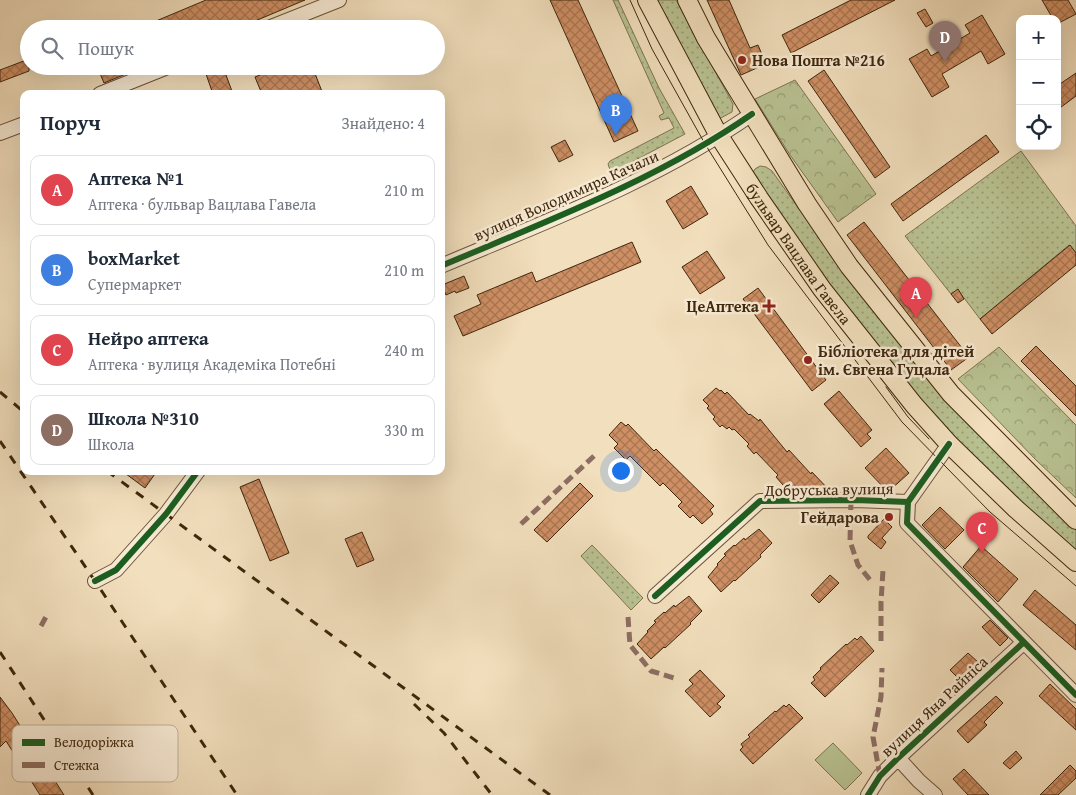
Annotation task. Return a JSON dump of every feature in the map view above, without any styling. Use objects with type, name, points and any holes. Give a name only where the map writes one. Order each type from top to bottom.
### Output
[{"type":"main road","name":"бульвар Вацлава Гавела","points":[[647,0],[719,136],[758,198],[822,289],[914,405],[949,444],[1016,509],[1076,562]]},
{"type":"main road","name":"бульвар Вацлава Гавела","points":[[687,0],[706,38],[807,204],[850,266],[945,386],[1076,520]]},
{"type":"street","points":[[289,20],[339,0]]},
{"type":"street","points":[[110,90],[148,75]]},
{"type":"street","name":"вулиця Володимира Качали","points":[[445,264],[617,191],[719,136],[752,114]]},
{"type":"street","points":[[0,133],[20,126]]},
{"type":"street","name":"Добруська вулиця","points":[[655,596],[760,501],[854,500],[908,502],[949,444]]},
{"type":"street","points":[[95,580],[116,570],[166,514],[195,475]]},
{"type":"street","points":[[908,502],[907,523],[1076,695]]},
{"type":"street","name":"вулиця Яна Райніса","points":[[868,795],[880,776],[898,758],[1024,642]]},
{"type":"street","points":[[898,758],[935,795]]},
{"type":"green space","points":[[613,0],[618,0],[659,88],[685,134],[611,173],[608,164],[610,161],[674,128],[669,118],[661,120],[659,116],[664,113]]},
{"type":"green space","points":[[654,0],[676,0],[733,104],[732,112],[719,119]]},
{"type":"green space","points":[[795,80],[876,194],[838,222],[790,155],[755,99]]},
{"type":"green space","points":[[1021,151],[1076,226],[1076,253],[1069,245],[980,319],[958,290],[951,294],[905,236]]},
{"type":"green space","points":[[760,166],[772,171],[844,272],[933,386],[1018,475],[1076,527],[1076,554],[1004,490],[918,402],[825,289],[751,176],[755,169]]},
{"type":"green space","points":[[999,347],[1076,425],[1076,498],[1035,459],[958,379]]},
{"type":"green space","points":[[592,545],[643,598],[631,610],[581,556]]},
{"type":"green space","points":[[833,743],[862,773],[845,790],[815,760]]},
{"type":"building","points":[[206,0],[305,0],[257,20],[158,20]]},
{"type":"building","points":[[550,0],[578,0],[638,131],[614,142]]},
{"type":"building","points":[[707,0],[729,0],[750,48],[758,45],[766,64],[741,75]]},
{"type":"building","points":[[851,0],[895,0],[791,53],[782,35]]},
{"type":"building","points":[[1042,0],[1068,0],[1076,14],[1061,22],[1061,15],[1051,15]]},
{"type":"building","points":[[925,9],[933,23],[926,27],[917,13]]},
{"type":"building","points":[[982,15],[1005,54],[988,64],[981,51],[942,74],[949,87],[932,97],[909,59],[927,49],[931,56],[970,33],[965,25]]},
{"type":"building","points":[[20,62],[20,74],[0,82],[0,70]]},
{"type":"building","points":[[824,70],[890,167],[875,178],[808,81]]},
{"type":"building","points":[[1076,73],[1076,96],[1061,107],[1061,105],[1061,83]]},
{"type":"building","points":[[101,75],[123,75],[104,83]]},
{"type":"building","points":[[206,75],[226,75],[232,90],[212,90]]},
{"type":"building","points":[[260,75],[316,75],[321,90],[260,90],[255,77]]},
{"type":"building","points":[[986,135],[999,152],[903,221],[891,204]]},
{"type":"building","points":[[565,140],[573,155],[559,162],[551,147]]},
{"type":"building","points":[[691,186],[708,214],[683,229],[666,201]]},
{"type":"building","points":[[864,222],[969,357],[951,370],[847,235]]},
{"type":"building","points":[[632,242],[641,262],[463,336],[454,316],[481,304],[477,295],[532,272],[536,282]]},
{"type":"building","points":[[1070,245],[1076,253],[1076,265],[992,334],[980,319]]},
{"type":"building","points":[[707,251],[725,278],[700,294],[682,267]]},
{"type":"building","points":[[464,276],[469,288],[446,295],[445,284]]},
{"type":"building","points":[[758,288],[826,380],[812,391],[743,299]]},
{"type":"building","points":[[958,289],[964,299],[958,303],[951,294]]},
{"type":"building","points":[[1036,346],[1076,386],[1076,416],[1021,361]]},
{"type":"building","points":[[716,388],[725,394],[727,392],[749,415],[759,421],[760,419],[787,452],[789,450],[831,492],[797,492],[792,486],[789,488],[785,483],[783,485],[776,477],[778,475],[756,452],[754,454],[747,446],[749,444],[734,429],[732,430],[729,427],[727,429],[722,425],[720,427],[713,419],[715,417],[703,400]]},
{"type":"building","points":[[839,391],[872,430],[867,434],[871,438],[861,447],[824,404]]},
{"type":"building","points":[[621,422],[626,426],[628,424],[654,451],[656,449],[714,506],[710,510],[713,514],[702,524],[693,515],[690,518],[678,506],[682,502],[663,483],[660,486],[630,456],[626,460],[614,448],[618,444],[609,435]]},
{"type":"building","points":[[886,448],[909,473],[888,492],[865,468]]},
{"type":"building","points":[[127,475],[154,475],[145,488]]},
{"type":"building","points":[[259,479],[289,553],[270,561],[240,487]]},
{"type":"building","points":[[580,483],[593,496],[547,542],[534,530]]},
{"type":"building","points":[[940,507],[964,530],[945,549],[922,525]]},
{"type":"building","points":[[884,519],[892,527],[882,538],[886,542],[881,549],[868,536]]},
{"type":"building","points":[[759,529],[772,543],[760,555],[761,557],[721,592],[708,577],[726,555],[724,554],[734,545],[744,538],[745,540]]},
{"type":"building","points":[[362,532],[374,560],[357,567],[345,539]]},
{"type":"building","points":[[981,546],[1018,579],[998,602],[963,567]]},
{"type":"building","points":[[830,575],[839,583],[819,603],[811,595]]},
{"type":"building","points":[[1035,590],[1076,625],[1076,650],[1023,605]]},
{"type":"building","points":[[689,596],[702,611],[691,624],[651,659],[637,644],[656,622],[654,621],[664,612],[674,605],[675,607]]},
{"type":"building","points":[[990,620],[1008,638],[1000,646],[982,627]]},
{"type":"building","points":[[861,636],[874,651],[825,697],[811,683],[815,680],[813,677],[846,644],[855,638],[857,640]]},
{"type":"building","points":[[968,653],[979,663],[961,681],[950,670]]},
{"type":"building","points":[[700,670],[725,696],[717,704],[721,707],[710,717],[685,691],[693,684],[689,680]]},
{"type":"building","points":[[1050,684],[1076,709],[1076,730],[1039,696]]},
{"type":"building","points":[[996,696],[1003,703],[984,722],[987,725],[968,743],[957,731]]},
{"type":"building","points":[[0,697],[20,725],[12,725],[12,751],[6,741],[0,747]]},
{"type":"building","points":[[789,704],[803,718],[753,764],[740,750],[743,747],[741,744],[750,737],[748,735],[775,711]]},
{"type":"building","points":[[1016,751],[1022,758],[1010,769],[1003,763]]},
{"type":"building","points":[[1070,765],[1076,771],[1076,778],[1058,795],[1040,795]]},
{"type":"building","points":[[964,769],[989,795],[968,795],[953,779]]},
{"type":"building","points":[[32,782],[56,782],[64,795],[40,795]]},
{"type":"tram line","points":[[630,0],[652,49],[705,144],[768,245],[902,422],[990,512],[1076,586]]},
{"type":"tram line","points":[[886,387],[908,417],[929,439]]},
{"type":"railway","points":[[0,392],[20,409]]},
{"type":"railway","points":[[0,441],[20,470]]},
{"type":"railway","points":[[23,475],[237,795]]},
{"type":"railway","points":[[112,475],[550,795]]},
{"type":"railway","points":[[0,652],[47,725]]},
{"type":"railway","points":[[414,704],[444,733],[492,795]]},
{"type":"railway","points":[[85,782],[93,795]]},
{"type":"marked path","points":[[521,524],[594,456]]},
{"type":"marked path","points":[[851,500],[850,541],[858,565],[871,581]]},
{"type":"marked path","points":[[881,641],[883,570]]},
{"type":"marked path","points":[[41,626],[48,613]]},
{"type":"marked path","points":[[628,617],[630,645],[651,671],[674,678]]},
{"type":"marked path","points":[[880,776],[873,737],[881,697],[882,668]]},
{"type":"cycle path","points":[[445,264],[561,216],[640,179],[716,138],[752,114]]},
{"type":"cycle path","points":[[655,596],[760,501],[855,500],[908,502],[949,444]]},
{"type":"cycle path","points":[[95,581],[116,570],[166,514],[195,475]]},
{"type":"cycle path","points":[[908,502],[907,523],[1076,695]]},
{"type":"cycle path","points":[[868,795],[880,776],[898,758],[1024,642]]},
{"type":"place","name":"Нова Пошта №216","points":[[742,60]]},
{"type":"place","name":"Школа №310","points":[[945,62]]},
{"type":"place","name":"boxMarket","points":[[616,135]]},
{"type":"place","name":"ЦеАптека","points":[[769,306]]},
{"type":"place","name":"Аптека №1","points":[[916,318]]},
{"type":"place","name":"Бібліотека для дітей ім. Євгена Гуцала","points":[[808,360]]},
{"type":"place","name":"Гейдарова","points":[[889,517]]},
{"type":"place","name":"Нейро аптека","points":[[982,553]]}]
